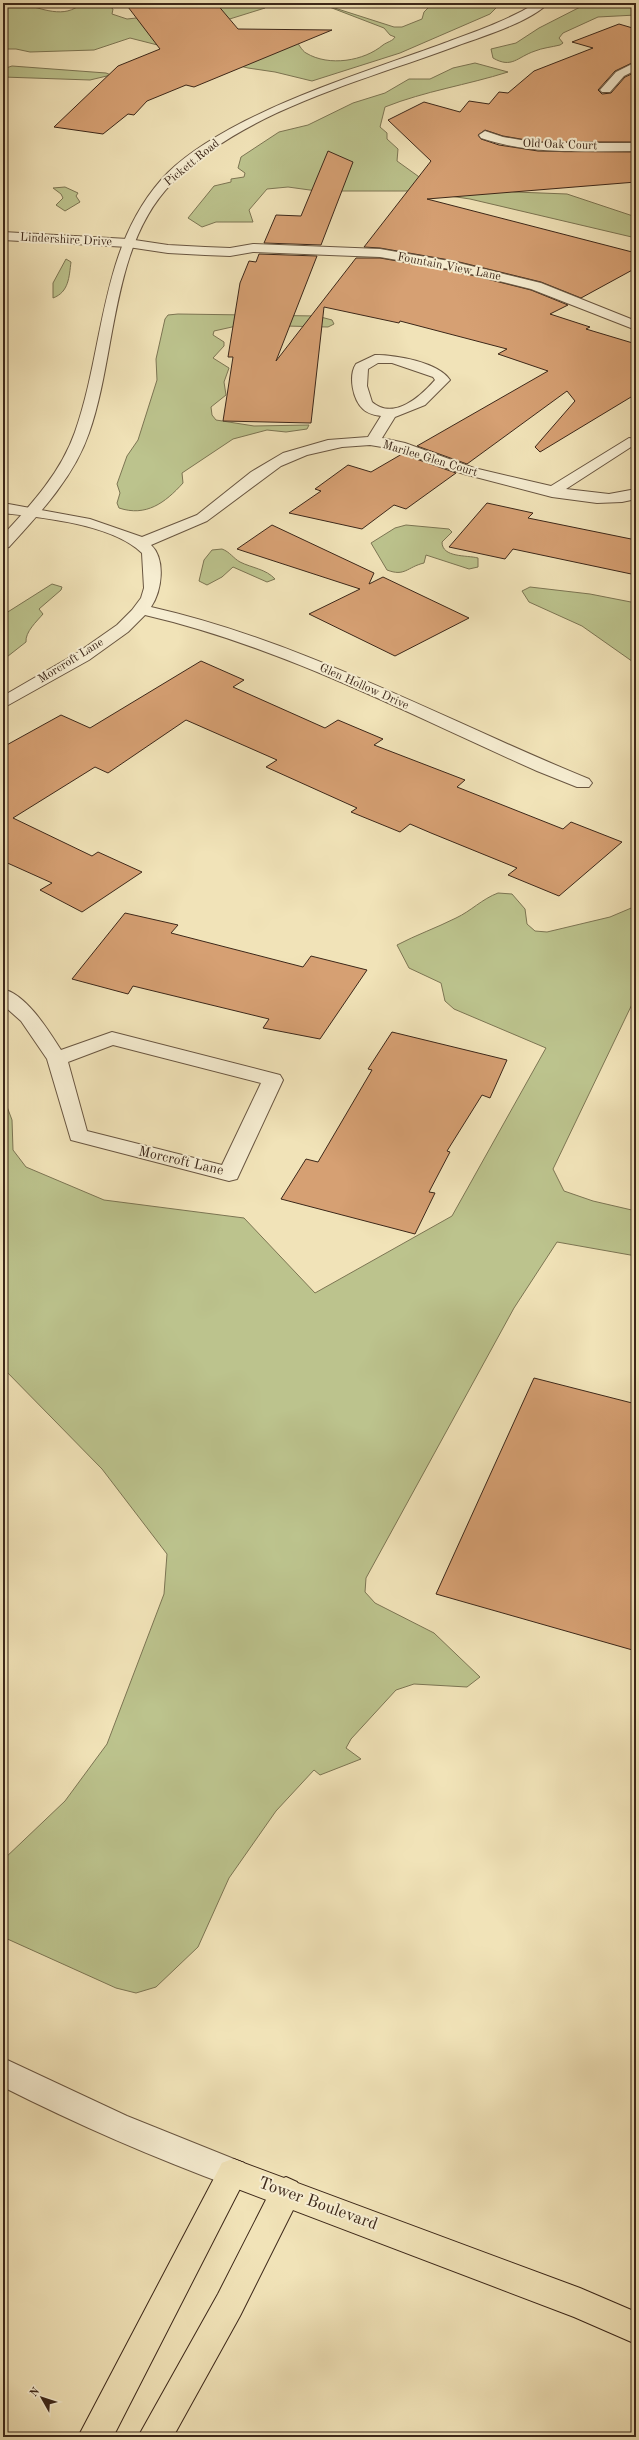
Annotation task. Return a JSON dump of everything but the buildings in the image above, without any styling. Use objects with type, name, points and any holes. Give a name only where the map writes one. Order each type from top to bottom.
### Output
[{"type":"main road","name":"Tower Boulevard","points":[[233,2173],[580,2304],[636,2328]]},
{"type":"main road","points":[[94,2437],[136,2361],[233,2173]]},
{"type":"main road","points":[[155,2437],[229,2305],[286,2192]]},
{"type":"street","name":"Pickett Road","points":[[3,544],[54,487],[81,435],[92,400],[121,266],[128,243],[149,203],[167,181],[218,140],[258,119],[485,31],[518,17],[543,3]]},
{"type":"street","points":[[606,90],[620,74],[636,65]]},
{"type":"street","name":"Old Oak Court","points":[[485,135],[501,141],[534,145],[636,147]]},
{"type":"street","name":"Lindershire Drive","points":[[3,236],[128,243]]},
{"type":"street","name":"Fountain View Lane","points":[[128,243],[173,238],[210,238],[253,248],[380,253],[455,266],[536,286],[636,326]]},
{"type":"street","points":[[205,251],[210,238]]},
{"type":"street","name":"Fountain View Lane","points":[[128,243],[168,249],[205,251],[230,252],[253,248]]},
{"type":"street","points":[[372,441],[390,414],[412,408],[429,396],[443,380],[438,374],[393,359],[375,359],[361,367],[358,377],[366,404],[375,411],[390,414]]},
{"type":"street","name":"Marilee Glen Court","points":[[141,543],[202,518],[225,502],[264,470],[302,450],[325,445],[372,441],[398,447],[458,468],[578,498],[617,500],[636,494]]},
{"type":"street","points":[[552,492],[629,442],[636,444]]},
{"type":"street","points":[[3,508],[33,512],[111,530],[141,543]]},
{"type":"street","name":"Morcroft Lane","points":[[3,703],[85,655],[111,636],[139,609],[149,597],[152,574],[150,552],[141,543]]},
{"type":"street","name":"Glen Hollow Drive","points":[[139,609],[232,634],[269,646],[392,698],[514,756],[583,784]]},
{"type":"street","name":"Morcroft Lane","points":[[3,995],[28,1017],[57,1059],[78,1135],[229,1174],[273,1080],[112,1038],[57,1059]]},
{"type":"street","name":"Tower Boulevard","points":[[3,2072],[60,2101],[117,2127],[233,2173]]},
{"type":"green space","points":[[3,3],[17,3],[60,12],[68,11],[82,3],[112,3],[108,5],[113,9],[112,14],[127,19],[210,10],[231,3],[256,3],[265,8],[204,27],[295,39],[306,53],[325,60],[335,61],[366,55],[375,51],[395,37],[390,35],[384,28],[319,3],[394,27],[402,27],[422,19],[424,12],[433,3],[501,3],[490,14],[400,53],[312,81],[275,72],[248,68],[130,38],[94,50],[30,52],[16,49],[3,49]]},
{"type":"green space","points":[[588,3],[636,3],[636,15],[598,17],[563,33],[559,38],[563,43],[560,45],[529,53],[510,62],[500,61],[493,58],[491,49],[516,43],[539,28]]},
{"type":"green space","points":[[475,63],[508,72],[431,92],[385,107],[380,127],[387,133],[387,139],[398,149],[397,161],[422,179],[515,192],[567,194],[636,217],[636,238],[470,199],[416,191],[317,191],[288,187],[267,189],[249,210],[253,222],[216,222],[202,227],[188,218],[214,186],[231,182],[231,179],[244,177],[245,173],[238,168],[241,157],[279,132],[308,125],[353,103],[385,93],[409,79],[430,79],[453,68]]},
{"type":"green space","points":[[12,66],[106,73],[111,75],[90,80],[3,77],[3,69]]},
{"type":"green space","points":[[65,187],[78,193],[76,196],[80,202],[65,211],[56,205],[63,198],[61,194],[53,188]]},
{"type":"green space","points":[[66,259],[71,262],[67,283],[62,292],[53,298],[53,283]]},
{"type":"green space","points":[[168,315],[317,316],[332,320],[334,324],[328,327],[241,325],[214,331],[213,335],[224,342],[224,346],[213,358],[229,368],[224,382],[226,395],[211,407],[212,415],[216,420],[254,426],[309,425],[307,429],[286,432],[267,430],[233,439],[182,473],[183,483],[162,502],[138,511],[119,508],[117,503],[120,493],[117,484],[127,456],[138,440],[157,380],[156,359],[165,319]]},
{"type":"green space","points":[[406,525],[449,529],[452,532],[442,542],[446,551],[456,555],[478,558],[478,567],[469,569],[426,555],[424,563],[406,571],[393,572],[387,570],[371,543],[395,528]]},
{"type":"green space","points":[[222,549],[240,562],[263,571],[275,579],[267,582],[233,567],[222,577],[207,585],[199,581],[204,560],[212,550]]},
{"type":"green space","points":[[52,584],[62,587],[61,590],[39,609],[43,614],[27,634],[26,642],[3,660],[3,615]]},
{"type":"green space","points":[[530,587],[590,594],[636,603],[636,664],[582,626],[529,602],[522,591]]},
{"type":"green space","points":[[498,893],[512,894],[525,909],[527,924],[535,931],[547,932],[610,917],[636,906],[636,996],[553,1169],[564,1191],[593,1201],[636,1211],[636,1256],[557,1242],[514,1308],[366,1578],[365,1592],[375,1603],[434,1633],[480,1677],[467,1687],[414,1684],[396,1690],[351,1739],[346,1748],[361,1759],[320,1775],[314,1770],[276,1811],[229,1878],[198,1947],[156,1987],[136,1993],[116,1988],[3,1937],[3,1860],[65,1801],[107,1744],[164,1594],[167,1554],[102,1469],[3,1368],[3,1096],[12,1120],[13,1150],[26,1167],[104,1200],[244,1218],[315,1293],[452,1216],[546,1048],[454,1009],[445,1001],[441,983],[409,968],[397,945],[456,918],[487,898]]}]
